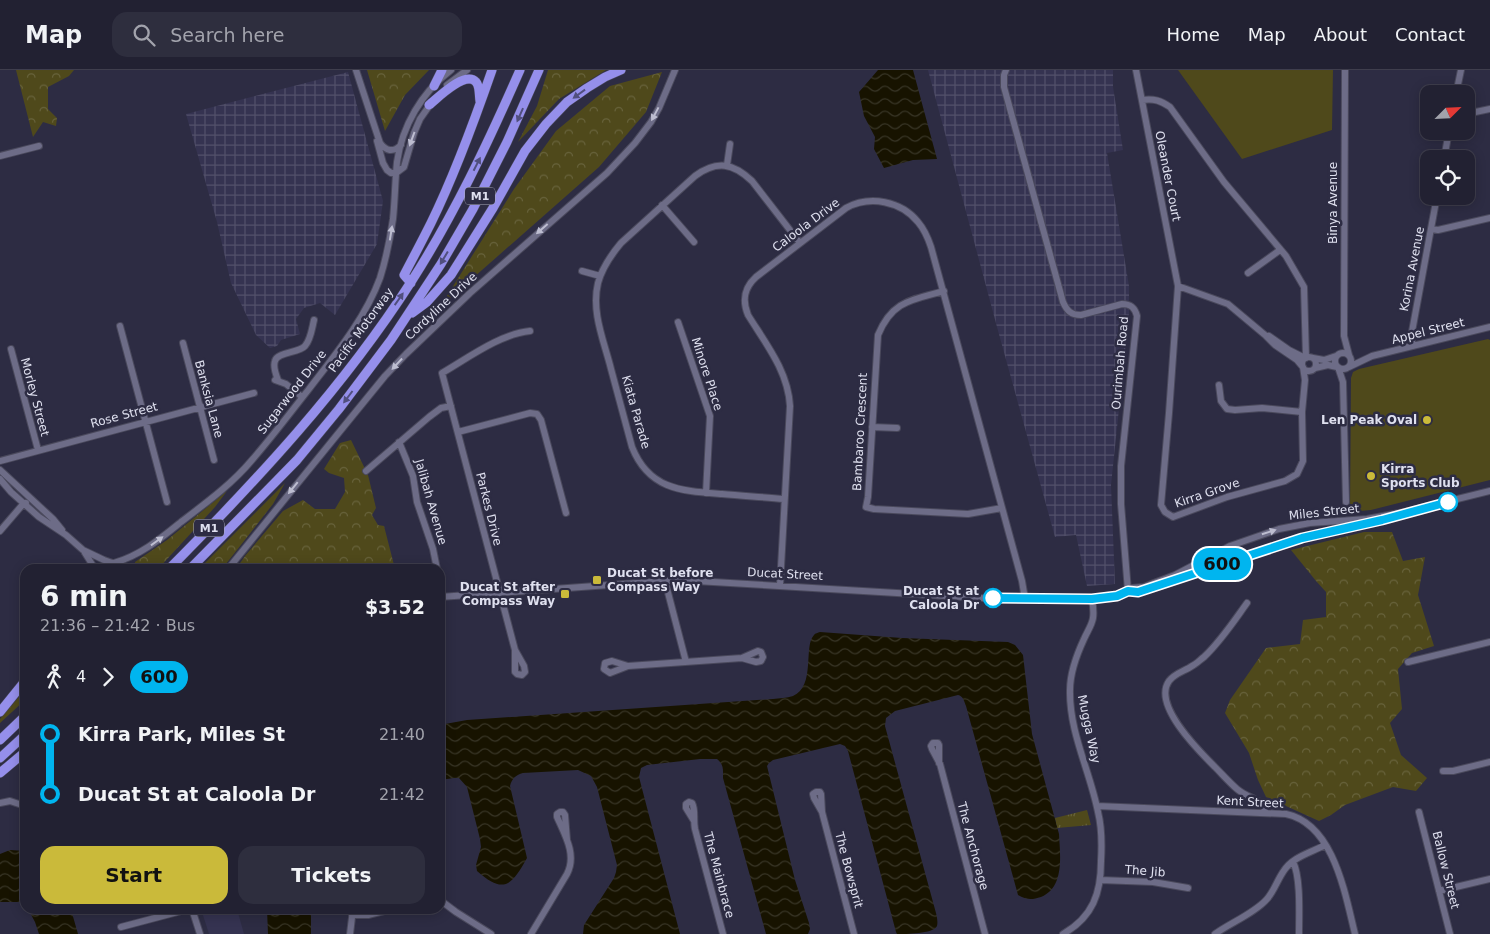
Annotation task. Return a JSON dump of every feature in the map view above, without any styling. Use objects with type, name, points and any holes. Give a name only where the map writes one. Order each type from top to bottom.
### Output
[{"type":"highway","points":[[434,86],[442,70]]},
{"type":"highway","points":[[410,283],[404,275],[432,222],[465,144],[492,70]]},
{"type":"highway","name":"Pacific Motorway","points":[[174,564],[248,487],[308,420],[373,337],[410,283],[461,194],[494,130],[520,70]]},
{"type":"highway","name":"M1","points":[[195,564],[297,460],[345,402],[408,316],[490,176],[539,70]]},
{"type":"highway","points":[[408,316],[427,302],[451,275],[493,208],[525,151],[546,124],[574,98],[605,77],[621,70]]},
{"type":"highway","points":[[429,105],[450,87],[470,79],[478,85],[480,104]]},
{"type":"highway","points":[[0,712],[20,687]]},
{"type":"highway","points":[[0,740],[20,721]]},
{"type":"highway","points":[[0,758],[20,739]]},
{"type":"highway","points":[[0,772],[20,756]]},
{"type":"street","points":[[356,70],[378,140],[384,148],[389,150],[393,150],[401,145]]},
{"type":"street","name":"Sugarwood Drive","points":[[110,564],[131,558],[142,552],[226,487],[252,461],[364,313],[379,280],[388,249],[401,145],[413,114],[434,86],[451,70]]},
{"type":"street","name":"Sugarwood Drive","points":[[396,173],[404,167],[414,133],[429,105],[441,90],[468,70]]},
{"type":"street","name":"Cordyline Drive","points":[[232,564],[354,414],[406,354],[477,287],[607,173],[635,143],[655,115],[675,70]]},
{"type":"street","name":"Ourimbah Road","points":[[1006,70],[1004,87],[1066,308],[1075,315],[1126,304],[1133,307],[1137,316],[1121,466],[1121,504],[1128,591]]},
{"type":"street","name":"Oleander Court","points":[[1136,70],[1178,286]]},
{"type":"street","name":"Binya Avenue","points":[[1345,70],[1344,336],[1349,356]]},
{"type":"street","points":[[1458,85],[1460,70]]},
{"type":"street","points":[[1142,100],[1160,100],[1170,107],[1224,182],[1286,256],[1304,287],[1309,358]]},
{"type":"street","points":[[1475,112],[1490,108]]},
{"type":"street","points":[[371,118],[384,166],[391,173],[396,173]]},
{"type":"street","points":[[730,144],[727,165],[740,170],[752,181],[800,243]]},
{"type":"street","points":[[0,156],[39,146]]},
{"type":"street","name":"Kiata Parade","points":[[727,165],[716,166],[701,172],[621,243],[611,255],[600,276],[596,302],[597,315],[636,455],[649,473],[666,485],[685,491],[784,498]]},
{"type":"street","name":"Caloola Drive","points":[[780,585],[790,394],[784,374],[748,315],[745,295],[749,284],[756,277],[800,243],[850,206],[872,201],[894,205],[914,217],[924,231],[934,255],[1023,585],[1025,599]]},
{"type":"street","name":"Korina Avenue","points":[[1413,346],[1411,337],[1435,205]]},
{"type":"street","points":[[662,206],[694,242]]},
{"type":"street","points":[[1431,229],[1438,230],[1490,218]]},
{"type":"street","points":[[1248,273],[1280,250]]},
{"type":"street","points":[[582,271],[600,276]]},
{"type":"street","points":[[1178,286],[1228,304],[1272,342],[1297,360],[1307,371],[1328,365],[1343,370],[1349,367]]},
{"type":"street","name":"Kirra Grove","points":[[1178,286],[1161,505],[1165,512],[1173,516],[1227,497],[1285,481],[1297,474],[1303,461],[1302,412],[1305,380],[1302,366]]},
{"type":"street","name":"Bambaroo Crescent","points":[[944,291],[907,301],[884,322],[878,335],[866,507],[968,514],[1002,508]]},
{"type":"street","points":[[302,397],[286,384],[276,380],[274,363],[279,355],[305,346],[314,320]]},
{"type":"street","name":"Minore Place","points":[[678,322],[710,416],[706,493]]},
{"type":"street","points":[[120,326],[167,502]]},
{"type":"street","name":"Appel Street","points":[[1349,367],[1372,356],[1490,327]]},
{"type":"street","name":"Parkes Drive","points":[[515,650],[442,373],[518,332],[530,331]]},
{"type":"street","points":[[1265,335],[1272,337],[1316,363],[1314,369],[1305,380]]},
{"type":"street","name":"Binya Avenue","points":[[1337,356],[1344,336]]},
{"type":"street","name":"Banksia Lane","points":[[182,343],[214,460]]},
{"type":"street","name":"Morley Street","points":[[11,349],[38,450]]},
{"type":"street","points":[[1302,366],[1303,361],[1309,358],[1324,360],[1342,353],[1349,356],[1351,362],[1342,382]]},
{"type":"street","points":[[1337,356],[1335,361],[1342,382],[1346,502]]},
{"type":"street","name":"Appel Street","points":[[1349,356],[1372,356]]},
{"type":"street","points":[[1219,386],[1221,401],[1228,409],[1262,408],[1302,412]]},
{"type":"street","name":"Rose Street","points":[[0,461],[199,406],[254,393]]},
{"type":"street","points":[[366,471],[441,408],[451,406]]},
{"type":"street","points":[[458,432],[530,413],[537,414],[541,420],[566,512]]},
{"type":"street","points":[[872,428],[898,428]]},
{"type":"street","name":"Jalibah Avenue","points":[[399,442],[413,476],[417,502],[433,548],[436,564]]},
{"type":"street","points":[[0,470],[53,519],[66,535],[83,550],[97,558],[113,563]]},
{"type":"street","points":[[0,479],[24,504],[48,524],[66,535]]},
{"type":"street","points":[[20,488],[24,504]]},
{"type":"street","name":"Miles Street","points":[[1128,591],[1132,588],[1144,587],[1161,581],[1230,546],[1279,529],[1310,523],[1367,518],[1405,512],[1490,491]]},
{"type":"street","points":[[0,531],[24,504],[35,503]]},
{"type":"street","name":"Miles Street","points":[[1128,591],[1141,592],[1294,540],[1382,520],[1405,512]]},
{"type":"street","points":[[83,550],[93,564]]},
{"type":"street","name":"Ducat Street","points":[[445,597],[690,580],[981,598],[1092,599],[1117,596],[1128,591]]},
{"type":"street","points":[[665,581],[686,662]]},
{"type":"street","name":"Mugga Way","points":[[1063,934],[1078,924],[1090,911],[1096,898],[1100,880],[1102,836],[1097,806],[1074,724],[1070,690],[1070,680],[1076,661],[1093,620],[1092,599]]},
{"type":"street","points":[[1247,603],[1218,642],[1192,666],[1175,675],[1169,681],[1166,690],[1167,703],[1177,725],[1190,742],[1236,788],[1246,796],[1263,804],[1265,807],[1264,813]]},
{"type":"street","points":[[1408,662],[1490,642]]},
{"type":"street","points":[[628,666],[742,658]]},
{"type":"street","points":[[1443,771],[1452,771],[1490,762]]},
{"type":"street","name":"The Anchorage","points":[[939,763],[985,934]]},
{"type":"street","points":[[0,803],[10,801],[20,804]]},
{"type":"street","name":"Kent Street","points":[[1097,806],[1286,814],[1302,820],[1316,832],[1338,870],[1355,934]]},
{"type":"street","name":"The Bowsprit","points":[[822,812],[854,934]]},
{"type":"street","name":"Ballow Street","points":[[1419,812],[1450,934]]},
{"type":"street","name":"The Mainbrace","points":[[694,821],[723,934]]},
{"type":"street","points":[[531,934],[570,868],[572,860],[567,840]]},
{"type":"street","points":[[1215,934],[1266,900],[1274,890],[1282,874],[1293,862],[1302,855],[1325,845]]},
{"type":"street","points":[[1293,862],[1296,868],[1298,889],[1299,934]]},
{"type":"street","points":[[1439,891],[1490,879]]},
{"type":"street","name":"The Jib","points":[[1100,880],[1153,882],[1188,888]]},
{"type":"street","points":[[445,904],[491,934]]},
{"type":"street","points":[[121,928],[172,914]]},
{"type":"street","points":[[192,914],[200,934]]},
{"type":"street","points":[[350,932],[352,914]]},
{"type":"shaded area","points":[[928,70],[1113,70],[1113,87],[1123,150],[1107,153],[1129,286],[1129,313],[1111,485],[1115,584],[1087,586],[1076,535],[1055,537]]},
{"type":"shaded area","points":[[348,72],[383,201],[377,244],[335,315],[320,303],[304,308],[296,319],[300,334],[281,340],[277,346],[270,348],[256,335],[231,283],[217,222],[186,114]]},
{"type":"shaded area","points":[[203,914],[238,914],[244,934],[209,934]]},
{"type":"green space","points":[[16,70],[74,70],[69,76],[48,87],[48,109],[57,118],[56,126],[43,122],[33,137]]},
{"type":"green space","points":[[367,70],[429,70],[405,95],[385,131]]},
{"type":"green space","points":[[548,70],[606,70],[559,99],[518,142],[537,106]]},
{"type":"green space","points":[[1178,70],[1333,70],[1332,130],[1242,159]]},
{"type":"green space","points":[[662,72],[646,112],[599,167],[440,307],[514,189],[556,131],[610,86]]},
{"type":"green space","name":"Len Peak Oval","points":[[1490,340],[1490,480],[1371,510],[1350,512],[1351,378],[1353,372]]},
{"type":"green space","points":[[351,440],[368,475],[376,508],[372,515],[378,525],[384,526],[394,564],[239,564],[283,511],[303,500],[315,509],[335,509],[345,492],[344,478],[329,473],[324,469],[340,443]]},
{"type":"green space","points":[[285,483],[273,504],[226,564],[204,564]]},
{"type":"green space","points":[[227,491],[215,507],[163,564],[135,564],[135,562],[167,540]]},
{"type":"green space","points":[[1364,532],[1392,532],[1403,561],[1425,557],[1418,595],[1434,646],[1412,653],[1398,669],[1402,709],[1390,723],[1401,755],[1427,778],[1416,791],[1393,787],[1345,805],[1319,821],[1266,797],[1249,753],[1225,713],[1230,700],[1266,648],[1300,644],[1303,620],[1326,617],[1326,592],[1291,550]]},
{"type":"green space","points":[[20,696],[20,705],[0,723],[0,719]]},
{"type":"green space","points":[[1087,810],[1091,825],[1057,828],[1055,818]]},
{"type":"water","points":[[878,70],[913,70],[937,159],[913,160],[884,168],[874,149],[875,137],[864,116],[859,92]]},
{"type":"water","points":[[820,632],[902,638],[1008,642],[1015,645],[1023,655],[1032,734],[1059,834],[1060,861],[1058,878],[1049,892],[1041,897],[1032,899],[1026,899],[1018,895],[966,706],[958,695],[895,711],[886,718],[885,726],[936,915],[937,926],[930,931],[906,934],[897,934],[896,932],[848,751],[845,746],[840,744],[773,760],[767,766],[795,880],[809,923],[810,929],[808,934],[766,934],[723,778],[723,767],[717,759],[647,765],[641,768],[639,777],[680,934],[583,934],[584,925],[614,878],[617,865],[597,787],[591,776],[578,770],[523,773],[515,777],[510,786],[527,858],[517,875],[506,884],[494,883],[477,871],[476,865],[481,847],[467,787],[459,778],[445,779],[445,724],[467,720],[791,697],[800,691],[804,684],[807,675],[809,648],[814,634]]},
{"type":"water","points":[[10,850],[20,851],[20,902],[0,902],[0,854]]},
{"type":"water","points":[[31,914],[72,914],[78,934],[39,934]]},
{"type":"water","points":[[267,914],[311,914],[311,934],[268,934]]},
{"type":"bus line","name":"600","points":[[993,598],[1073,600],[1117,596],[1128,591],[1138,592],[1277,545],[1448,502]]},
{"type":"place","name":"Len Peak Oval","points":[[1427,420]]},
{"type":"place","name":"Kirra Sports Club","points":[[1371,476]]},
{"type":"place","name":"Ducat St before Compass Way","points":[[597,580]]},
{"type":"place","name":"Ducat St after Compass Way","points":[[565,594]]},
{"type":"place","name":"Ducat St at Caloola Dr","points":[[993,598]]}]
